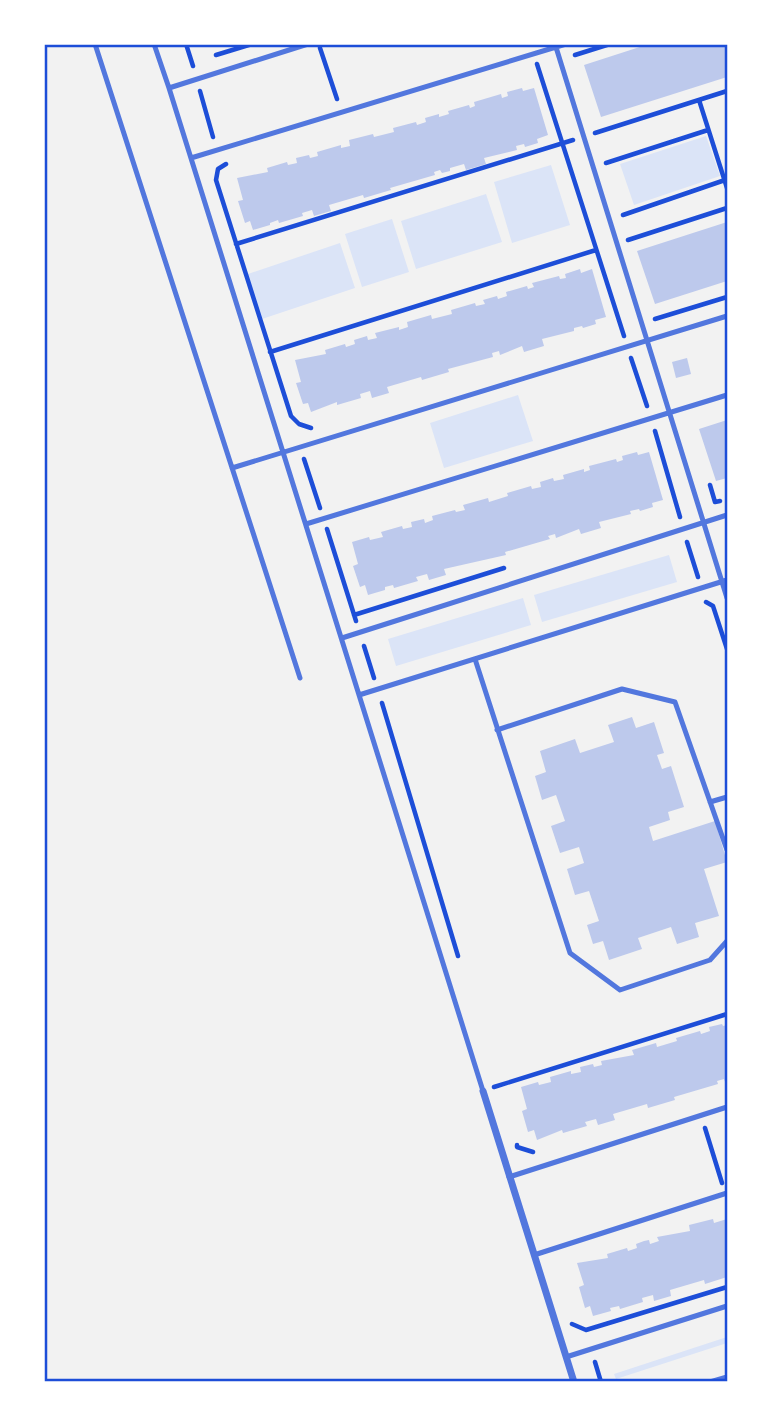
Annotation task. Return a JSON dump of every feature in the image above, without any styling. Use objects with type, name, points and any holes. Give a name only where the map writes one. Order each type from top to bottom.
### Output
[{"type":"street","points":[[483,1091],[574,1382]]},
{"type":"lane","points":[[95,44],[300,678]]},
{"type":"lane","points":[[154,44],[483,1091]]},
{"type":"lane","points":[[169,88],[308,44]]},
{"type":"lane","points":[[191,158],[555,45],[566,44]]},
{"type":"lane","points":[[555,45],[704,523],[725,581],[727,598]]},
{"type":"lane","points":[[232,468],[727,316]]},
{"type":"lane","points":[[306,524],[727,395]]},
{"type":"lane","points":[[342,638],[727,516]]},
{"type":"lane","points":[[359,695],[725,581]]},
{"type":"lane","points":[[475,659],[570,953],[620,990],[710,960],[727,941]]},
{"type":"lane","points":[[498,730],[622,689],[675,702],[727,850]]},
{"type":"lane","points":[[710,802],[727,797]]},
{"type":"lane","points":[[509,1177],[727,1107]]},
{"type":"lane","points":[[533,1255],[726,1193]]},
{"type":"lane","points":[[566,1357],[727,1306]]},
{"type":"lane","points":[[710,1382],[727,1377]]},
{"type":"path","points":[[186,44],[223,165]]},
{"type":"path","points":[[192,63],[252,44]]},
{"type":"path","points":[[319,44],[342,112]]},
{"type":"path","points":[[525,70],[610,44]]},
{"type":"path","points":[[236,244],[727,91]]},
{"type":"path","points":[[699,100],[727,188]]},
{"type":"path","points":[[606,163],[708,130]]},
{"type":"path","points":[[230,163],[218,169],[216,180],[360,632],[462,966]]},
{"type":"path","points":[[623,215],[725,180]]},
{"type":"path","points":[[270,352],[727,208]]},
{"type":"path","points":[[655,319],[727,297]]},
{"type":"path","points":[[610,336],[642,325]]},
{"type":"path","points":[[291,416],[299,424],[316,428]]},
{"type":"path","points":[[483,1091],[727,1014]]},
{"type":"path","points":[[494,1073],[502,1098]]},
{"type":"path","points":[[701,1116],[726,1193]]},
{"type":"path","points":[[513,1135],[517,1147],[531,1153],[543,1149]]},
{"type":"path","points":[[570,1324],[586,1331],[727,1287]]},
{"type":"shaded area","points":[[706,136],[720,176],[634,205],[620,164]]},
{"type":"shaded area","points":[[551,165],[570,225],[512,243],[494,182]]},
{"type":"shaded area","points":[[486,194],[502,242],[416,269],[401,221]]},
{"type":"shaded area","points":[[392,219],[409,272],[362,287],[345,234]]},
{"type":"shaded area","points":[[340,243],[355,288],[259,320],[245,275]]},
{"type":"shaded area","points":[[518,395],[533,441],[444,468],[430,423]]},
{"type":"shaded area","points":[[669,555],[677,582],[542,622],[534,595]]},
{"type":"shaded area","points":[[523,598],[531,625],[396,666],[388,639]]},
{"type":"shaded area","points":[[727,1337],[727,1343],[616,1379],[614,1374]]},
{"type":"building","points":[[649,44],[727,44],[727,77],[601,117],[584,65]]},
{"type":"building","points":[[522,88],[523,91],[534,88],[548,135],[537,139],[538,143],[525,147],[524,144],[516,146],[517,150],[484,158],[486,164],[466,170],[464,164],[442,173],[440,170],[434,172],[435,175],[390,188],[391,190],[329,205],[331,211],[314,216],[312,210],[302,213],[303,216],[279,223],[278,220],[253,230],[250,221],[245,223],[238,201],[243,200],[237,178],[268,172],[267,168],[287,162],[288,165],[297,163],[296,158],[309,155],[310,158],[318,156],[317,152],[341,145],[341,148],[350,146],[349,140],[394,132],[393,128],[416,122],[417,125],[426,122],[425,118],[439,114],[439,117],[449,114],[448,111],[469,105],[470,108],[475,106],[474,102],[501,94],[502,98],[508,96],[507,92]]},
{"type":"building","points":[[727,222],[727,281],[655,304],[637,251]]},
{"type":"building","points":[[580,269],[581,273],[592,269],[606,317],[595,320],[596,324],[542,339],[544,346],[524,352],[522,346],[500,355],[499,351],[492,353],[493,357],[448,369],[449,372],[387,387],[389,393],[372,398],[370,391],[360,394],[361,398],[337,405],[337,402],[311,412],[308,403],[303,404],[296,383],[301,382],[295,360],[326,354],[325,350],[355,344],[354,340],[367,336],[368,340],[377,338],[375,333],[408,327],[407,322],[431,315],[432,319],[452,314],[451,310],[475,303],[476,306],[485,304],[483,300],[497,296],[498,299],[507,296],[506,292],[527,286],[528,289],[534,287],[532,283],[559,276],[560,279],[566,278],[565,274]]},
{"type":"building","points":[[687,358],[691,374],[676,378],[672,362]]},
{"type":"building","points":[[727,420],[727,478],[716,481],[699,429]]},
{"type":"building","points":[[637,452],[638,455],[649,452],[663,500],[652,503],[653,507],[630,511],[631,514],[599,522],[601,528],[581,534],[579,529],[556,538],[555,534],[548,536],[550,539],[505,552],[506,555],[444,569],[446,575],[429,580],[427,574],[416,577],[418,581],[394,588],[393,585],[385,587],[385,590],[368,595],[365,585],[360,587],[353,566],[358,564],[352,542],[369,537],[370,540],[383,537],[381,532],[402,526],[403,529],[412,527],[411,522],[424,519],[425,523],[433,520],[432,516],[465,510],[463,505],[488,498],[489,502],[531,486],[532,489],[541,487],[540,482],[553,478],[554,481],[564,479],[563,475],[584,469],[584,472],[590,470],[589,466],[616,459],[617,462],[623,460],[622,456]]},
{"type":"building","points":[[632,717],[636,728],[654,722],[664,753],[657,755],[662,769],[671,766],[684,807],[668,812],[670,820],[649,827],[653,841],[715,821],[727,862],[704,869],[719,916],[695,923],[699,937],[677,944],[671,927],[638,938],[642,949],[609,960],[603,941],[593,944],[587,925],[599,921],[589,891],[575,895],[567,869],[584,863],[579,847],[560,853],[551,826],[565,821],[556,795],[542,800],[535,776],[546,772],[540,751],[575,739],[580,753],[614,742],[608,725]]},
{"type":"building","points":[[727,1025],[727,1087],[724,1079],[717,1081],[718,1084],[674,1097],[675,1100],[648,1108],[647,1104],[613,1114],[615,1120],[598,1125],[596,1119],[585,1122],[587,1126],[563,1133],[562,1130],[537,1140],[534,1130],[528,1132],[522,1111],[527,1109],[521,1087],[538,1082],[539,1085],[551,1082],[550,1077],[571,1071],[571,1074],[581,1072],[580,1067],[602,1065],[601,1061],[634,1055],[632,1050],[656,1043],[657,1047],[677,1041],[676,1038],[710,1031],[709,1027]]},
{"type":"building","points":[[713,1219],[714,1223],[727,1219],[727,1277],[705,1284],[704,1280],[670,1290],[671,1296],[654,1301],[653,1295],[642,1298],[643,1302],[620,1309],[619,1306],[610,1308],[611,1311],[593,1316],[590,1306],[585,1308],[579,1287],[584,1285],[577,1263],[608,1258],[607,1254],[637,1248],[636,1244],[644,1241],[649,1240],[650,1244],[659,1241],[657,1237],[690,1231],[689,1225]]}]
